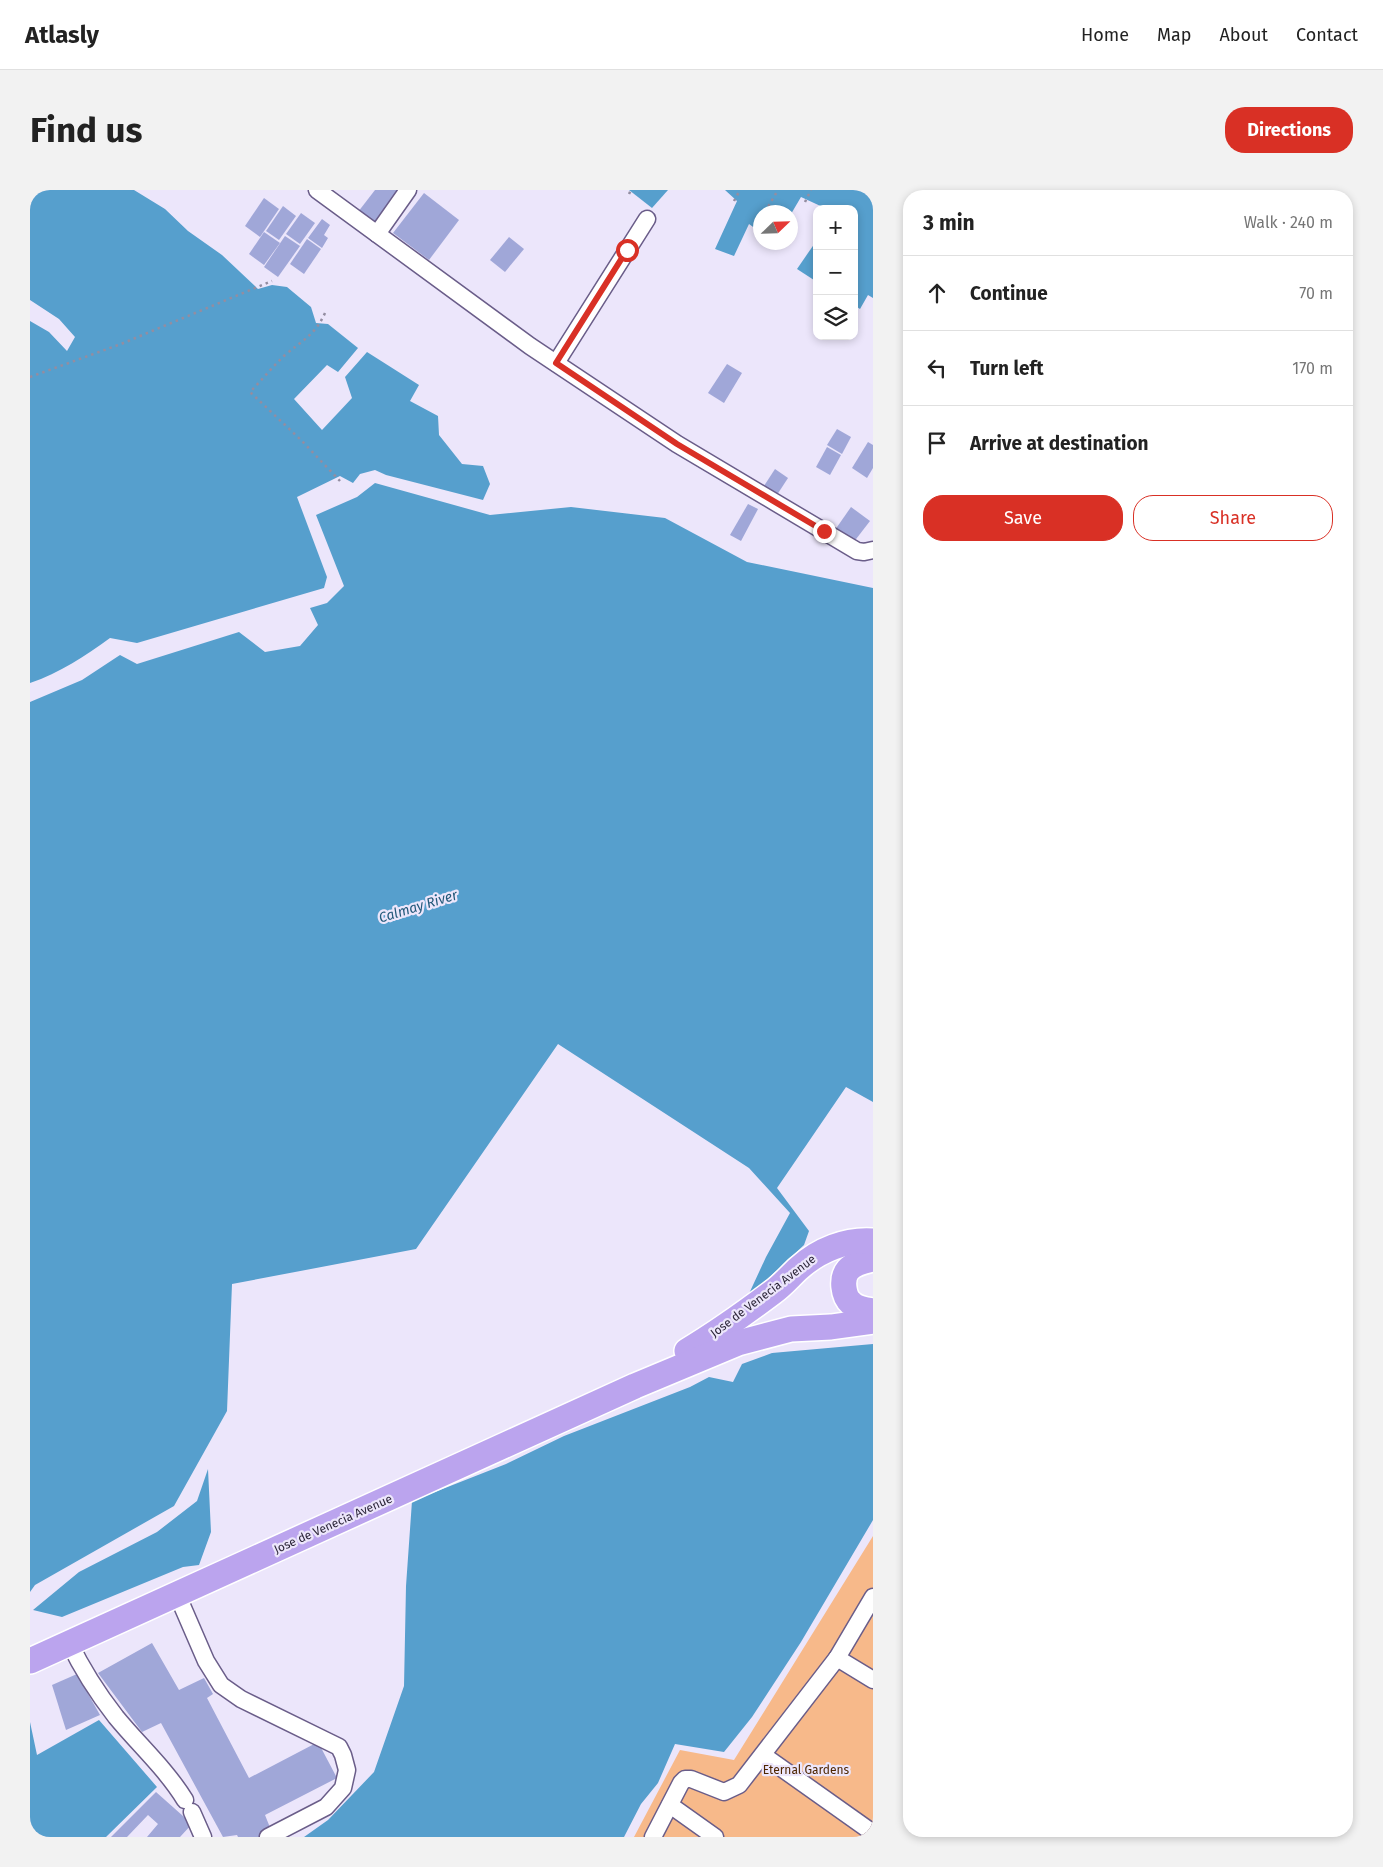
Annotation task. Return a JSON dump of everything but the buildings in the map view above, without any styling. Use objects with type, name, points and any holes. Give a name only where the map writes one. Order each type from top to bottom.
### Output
[{"type":"highway","name":"Jose de Venecia Avenue","points":[[635,1386],[757,1304],[818,1254],[843,1243],[859,1240],[873,1241]]},
{"type":"highway","points":[[873,1259],[858,1263],[848,1270],[844,1279],[846,1293],[851,1303],[862,1309],[873,1311]]},
{"type":"highway","name":"Jose de Venecia Avenue","points":[[30,1661],[635,1386],[738,1343],[791,1329],[831,1327],[873,1321]]},
{"type":"street","points":[[317,190],[556,363],[677,444],[848,546],[864,552],[873,550]]},
{"type":"street","points":[[378,234],[408,190]]},
{"type":"street","points":[[556,363],[647,219]]},
{"type":"street","points":[[177,1594],[206,1661],[222,1685],[240,1699],[339,1747],[343,1755],[347,1770],[343,1788],[326,1807],[268,1837]]},
{"type":"street","points":[[653,1837],[681,1783],[686,1779],[691,1779],[724,1792],[739,1785],[837,1658],[873,1598]]},
{"type":"street","points":[[70,1642],[80,1665],[116,1717],[175,1784],[203,1837]]},
{"type":"street","points":[[837,1658],[873,1680]]},
{"type":"street","points":[[763,1755],[873,1832],[870,1837]]},
{"type":"street","points":[[670,1805],[715,1837]]},
{"type":"path","points":[[629,194],[632,190]]},
{"type":"path","points":[[734,201],[740,190]]},
{"type":"path","points":[[769,205],[778,190]]},
{"type":"path","points":[[805,202],[811,190]]},
{"type":"path","points":[[30,377],[121,344],[272,281]]},
{"type":"path","points":[[325,313],[318,326],[250,392],[301,440],[340,481]]},
{"type":"green space","name":"Eternal Gardens","points":[[873,1536],[873,1837],[634,1837],[680,1750],[734,1760]]},
{"type":"water","points":[[44,190],[134,190],[165,209],[188,231],[222,255],[258,289],[272,285],[287,287],[311,307],[316,323],[328,324],[358,348],[338,372],[327,365],[294,399],[322,430],[352,398],[345,377],[367,352],[419,385],[410,401],[438,416],[439,435],[462,464],[483,466],[490,484],[483,500],[386,475],[375,470],[360,474],[353,483],[340,476],[297,497],[327,577],[324,588],[137,643],[110,638],[82,658],[30,683],[30,321],[49,332],[67,351],[75,337],[59,319],[30,300],[30,195]]},
{"type":"water","points":[[629,190],[668,190],[652,208]]},
{"type":"water","points":[[725,190],[873,190],[873,298],[868,295],[860,309],[858,308],[858,205],[818,205],[801,197],[796,205],[753,205],[753,227],[749,224],[734,256],[715,249],[737,201]]},
{"type":"water","points":[[813,246],[813,279],[797,269]]},
{"type":"water","name":"Calmay River","points":[[375,483],[490,515],[571,507],[665,518],[747,562],[873,588],[873,1102],[846,1087],[777,1188],[809,1231],[804,1245],[747,1298],[766,1257],[790,1213],[749,1168],[558,1044],[416,1249],[232,1284],[227,1411],[174,1506],[35,1585],[30,1592],[30,702],[82,680],[120,655],[137,664],[239,632],[265,652],[300,646],[318,625],[310,608],[327,603],[344,586],[316,515],[357,497]]},
{"type":"water","points":[[873,1344],[873,1520],[801,1642],[752,1717],[724,1752],[675,1744],[658,1783],[641,1804],[624,1837],[304,1837],[328,1820],[374,1772],[404,1686],[406,1586],[412,1501],[506,1464],[564,1436],[690,1387],[709,1377],[733,1382],[742,1364],[772,1353]]},
{"type":"water","points":[[208,1469],[211,1532],[199,1565],[183,1567],[62,1617],[33,1610],[79,1572],[157,1532],[197,1501]]},
{"type":"water","points":[[99,1720],[157,1787],[106,1837],[30,1837],[30,1722],[37,1755]]},
{"type":"route","points":[[627,250],[556,363],[677,444],[824,531]]}]
